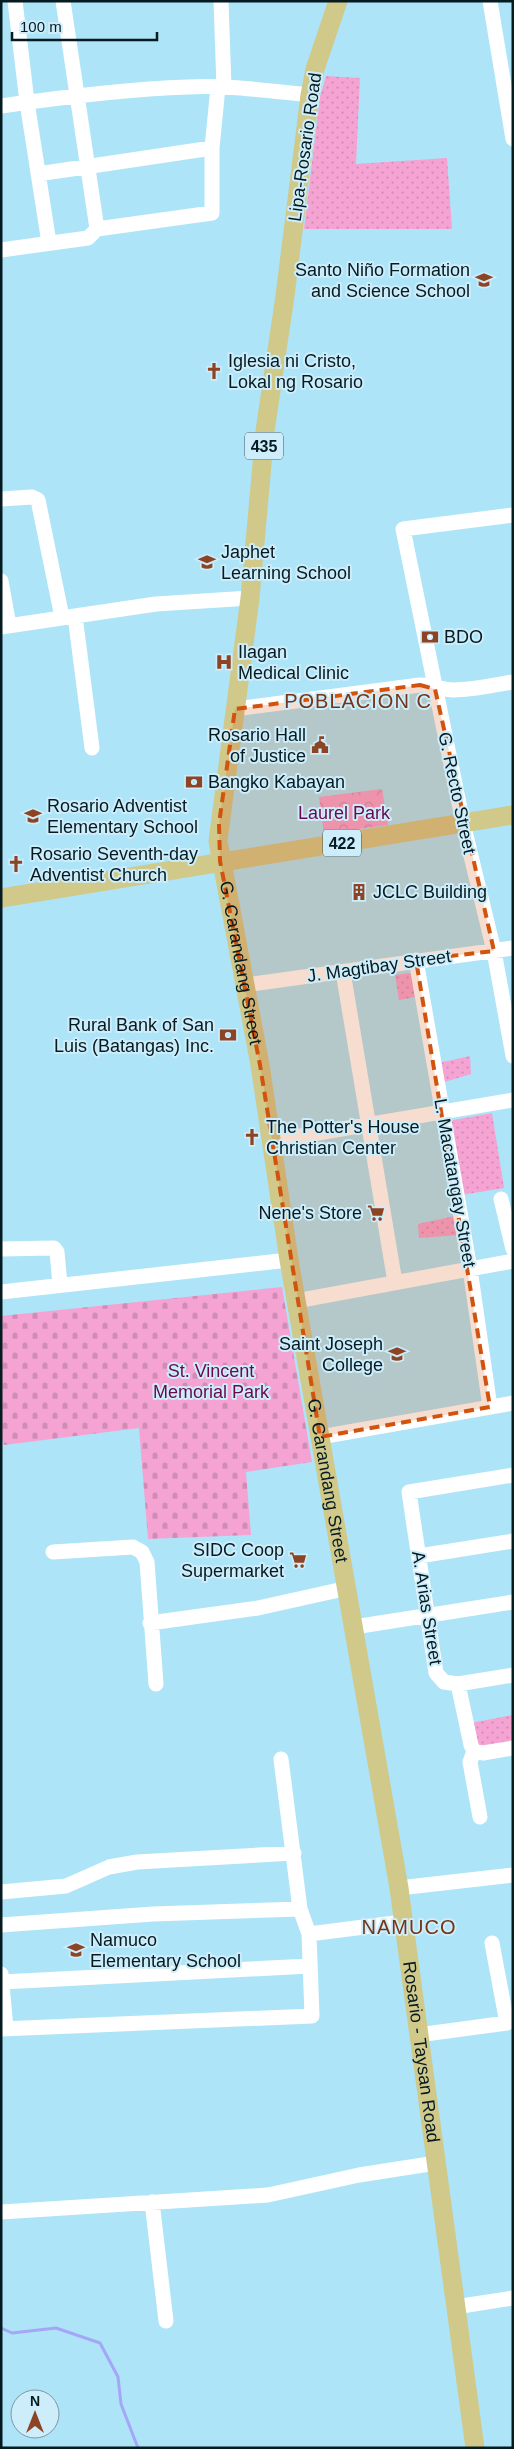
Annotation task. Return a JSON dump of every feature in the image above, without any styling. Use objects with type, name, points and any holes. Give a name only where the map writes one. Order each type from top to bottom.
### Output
[{"type":"main road","name":"Lipa-Rosario Road","points":[[285,296],[310,95],[315,69],[338,1]]},
{"type":"main road","name":"G. Carandang Street","points":[[285,296],[265,431],[250,598],[219,824],[220,861],[245,985],[289,1260],[354,1627]]},
{"type":"main road","name":"422","points":[[220,861],[513,815]]},
{"type":"main road","points":[[2,898],[220,861]]},
{"type":"main road","name":"Rosario - Taysan Road","points":[[354,1627],[399,1888],[475,2448]]},
{"type":"street","points":[[15,1],[27,102],[49,244]]},
{"type":"street","points":[[63,1],[97,229]]},
{"type":"street","points":[[1,250],[88,238],[97,229],[212,213],[212,148],[221,87],[221,1]]},
{"type":"street","points":[[490,1],[513,138]]},
{"type":"street","points":[[1,106],[77,96],[188,87],[221,87],[310,95]]},
{"type":"street","points":[[38,174],[212,148]]},
{"type":"street","points":[[1,499],[32,497],[38,500],[68,617],[92,748]]},
{"type":"street","name":"G. Recto Street","points":[[513,515],[402,529],[463,823],[494,950],[513,1056]]},
{"type":"street","points":[[1,581],[5,626],[156,604],[250,598]]},
{"type":"street","points":[[235,709],[428,684],[435,689],[461,690],[513,682]]},
{"type":"street","name":"J. Magtibay Street","points":[[245,985],[513,948]]},
{"type":"street","name":"L. Macatangay Street","points":[[416,960],[470,1269],[490,1407]]},
{"type":"street","points":[[343,972],[394,1282]]},
{"type":"street","points":[[271,1141],[513,1100]]},
{"type":"street","points":[[501,1199],[513,1249]]},
{"type":"street","points":[[1,1249],[54,1248],[57,1252],[60,1285]]},
{"type":"street","points":[[1,1292],[289,1260]]},
{"type":"street","points":[[296,1300],[513,1261]]},
{"type":"street","points":[[320,1437],[513,1403]]},
{"type":"street","name":"A. Arias Street","points":[[513,1475],[409,1492],[436,1673],[444,1682],[458,1684],[513,1676]]},
{"type":"street","points":[[419,1556],[513,1541]]},
{"type":"street","points":[[53,1552],[133,1547],[142,1552],[146,1562],[156,1684]]},
{"type":"street","points":[[150,1623],[258,1608],[348,1588]]},
{"type":"street","points":[[354,1627],[513,1602]]},
{"type":"street","points":[[458,1684],[471,1745],[474,1751],[470,1762],[480,1817]]},
{"type":"street","points":[[474,1751],[483,1753],[513,1748]]},
{"type":"street","points":[[1,1972],[4,2029],[312,2016],[309,1934],[300,1909],[282,1759]]},
{"type":"street","points":[[1,1892],[66,1886],[108,1867],[121,1864],[294,1853]]},
{"type":"street","points":[[399,1888],[513,1875]]},
{"type":"street","points":[[1,1925],[153,1914],[300,1909]]},
{"type":"street","points":[[309,1934],[403,1922]]},
{"type":"street","points":[[418,2035],[507,2024],[492,1943]]},
{"type":"street","points":[[2,1982],[309,1966]]},
{"type":"street","points":[[1,2212],[268,2195],[359,2175],[436,2163]]},
{"type":"street","points":[[152,2202],[166,2321]]},
{"type":"street","points":[[455,2307],[513,2298]]},
{"type":"highlighted area","points":[[420,685],[435,689],[494,951],[416,960],[490,1407],[320,1437],[260,1065],[220,861],[219,824],[235,709]]},
{"type":"green space","points":[[326,76],[360,78],[356,164],[447,158],[452,229],[304,229],[320,97]]},
{"type":"green space","name":"Laurel Park","points":[[382,789],[388,825],[324,834],[319,797]]},
{"type":"green space","points":[[411,973],[415,997],[399,1000],[395,975]]},
{"type":"green space","points":[[470,1056],[471,1074],[441,1083],[439,1063]]},
{"type":"green space","points":[[492,1113],[504,1188],[461,1195],[448,1121]]},
{"type":"green space","points":[[455,1216],[459,1235],[419,1238],[418,1224]]},
{"type":"green space","name":"St. Vincent Memorial Park","points":[[282,1287],[312,1462],[246,1472],[251,1535],[148,1539],[139,1428],[4,1445],[1,1435],[1,1316]]},
{"type":"green space","points":[[513,1715],[513,1744],[483,1748],[475,1745],[471,1723]]},
{"type":"waterway","points":[[1,2328],[12,2333],[56,2328],[100,2343],[118,2377],[121,2404],[138,2448]]},
{"type":"place","name":"Santo Niño Formation and Science School","points":[[484,280]]},
{"type":"place","name":"Iglesia ni Cristo, Lokal ng Rosario","points":[[214,371]]},
{"type":"place","name":"Japhet Learning School","points":[[207,562]]},
{"type":"place","name":"BDO","points":[[430,637]]},
{"type":"place","name":"Ilagan Medical Clinic","points":[[224,662]]},
{"type":"place","name":"Rosario Hall of Justice","points":[[320,745]]},
{"type":"place","name":"Bangko Kabayan","points":[[194,782]]},
{"type":"place","name":"Rosario Adventist Elementary School","points":[[33,816]]},
{"type":"place","name":"Rosario Seventh-day Adventist Church","points":[[16,864]]},
{"type":"place","name":"JCLC Building","points":[[359,892]]},
{"type":"place","name":"Rural Bank of San Luis (Batangas) Inc.","points":[[228,1035]]},
{"type":"place","name":"The Potter's House Christian Center","points":[[252,1137]]},
{"type":"place","name":"Nene's Store","points":[[376,1213]]},
{"type":"place","name":"Saint Joseph College","points":[[397,1354]]},
{"type":"place","name":"SIDC Coop Supermarket","points":[[298,1560]]},
{"type":"place","name":"Namuco Elementary School","points":[[76,1950]]},
{"type":"district","name":"POBLACION C","points":[[358,701]]},
{"type":"district","name":"NAMUCO","points":[[409,1927]]}]
